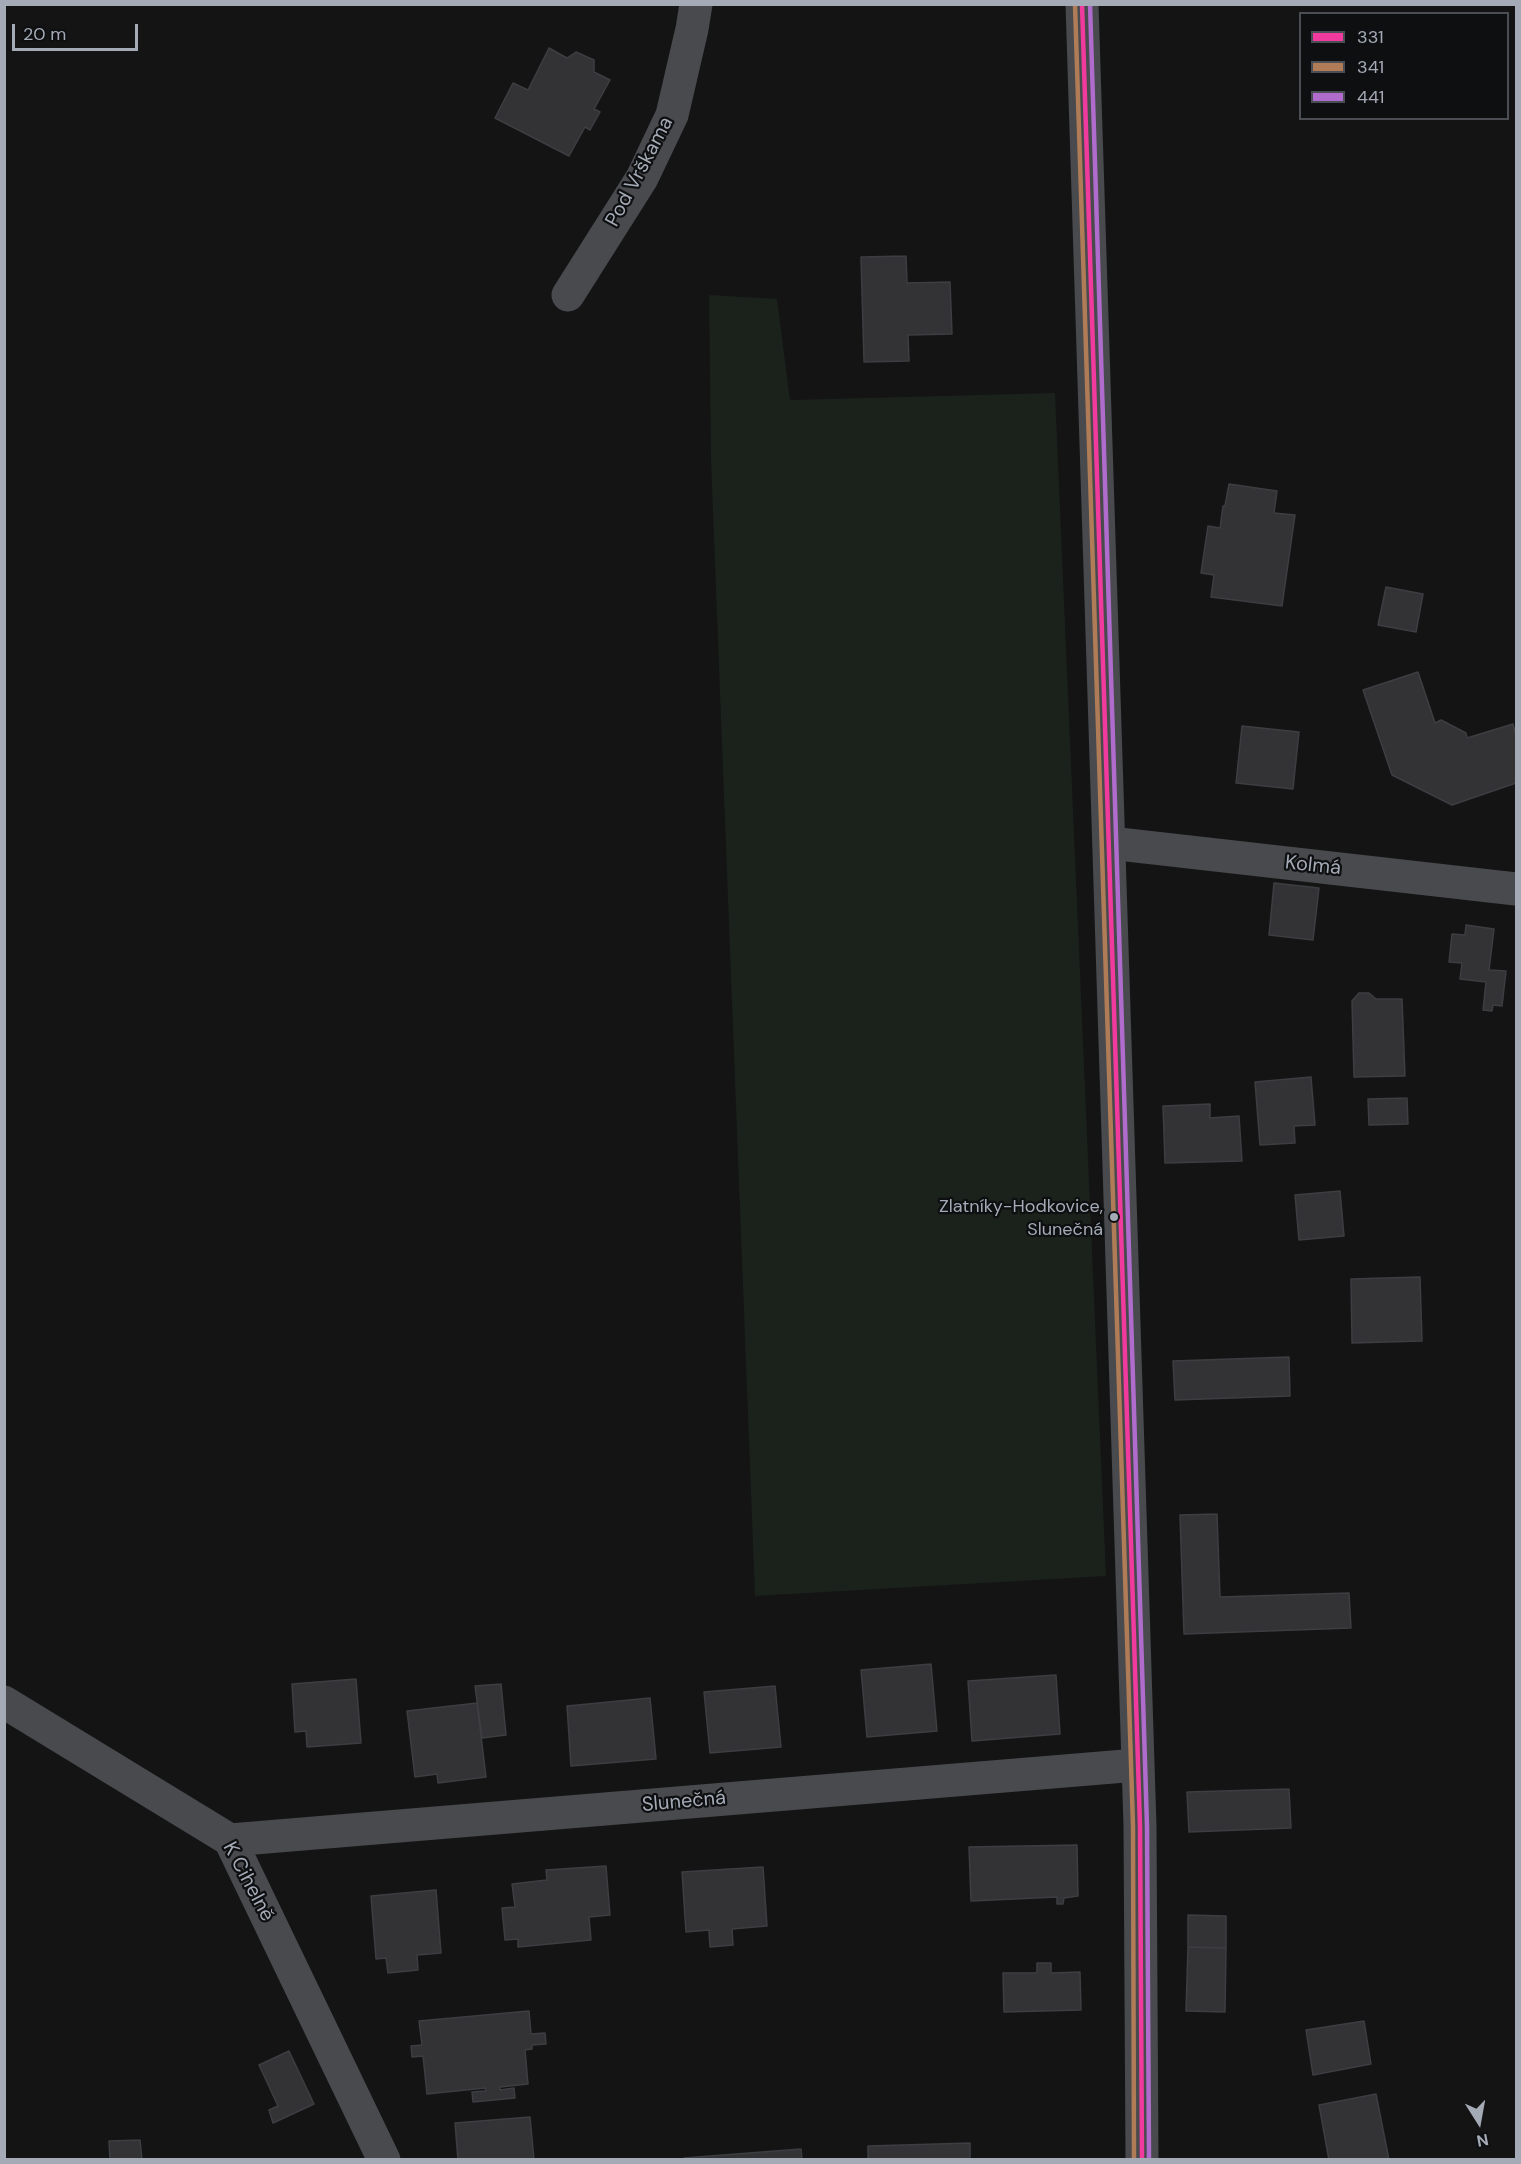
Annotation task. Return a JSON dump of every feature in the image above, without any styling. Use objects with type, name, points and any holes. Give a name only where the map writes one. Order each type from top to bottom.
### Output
[{"type":"street","name":"Pod Vrškama","points":[[568,295],[642,178],[672,115],[696,4]]},
{"type":"street","points":[[1082,4],[1140,1826],[1142,2160]]},
{"type":"street","name":"Kolmá","points":[[1110,843],[1516,890]]},
{"type":"street","name":"K Cihelně","points":[[4,1702],[230,1840],[384,2160]]},
{"type":"street","name":"Slunečná","points":[[230,1840],[1137,1765]]},
{"type":"shaded area","points":[[709,295],[777,299],[790,400],[1055,393],[1106,1576],[755,1596],[711,460]]},
{"type":"building","points":[[549,48],[567,58],[576,52],[594,60],[594,72],[610,80],[594,109],[600,112],[590,130],[585,127],[569,156],[495,118],[513,83],[528,90]]},
{"type":"building","points":[[906,256],[907,283],[950,282],[952,334],[908,335],[909,361],[864,362],[861,257]]},
{"type":"building","points":[[1229,484],[1277,491],[1274,513],[1295,515],[1282,606],[1211,597],[1214,575],[1201,573],[1208,526],[1220,528]]},
{"type":"building","points":[[1386,587],[1423,594],[1416,632],[1378,625]]},
{"type":"building","points":[[1418,672],[1435,723],[1441,720],[1466,733],[1467,738],[1513,724],[1516,735],[1516,783],[1452,805],[1392,775],[1363,690]]},
{"type":"building","points":[[1242,726],[1299,732],[1293,789],[1236,783]]},
{"type":"building","points":[[1274,883],[1319,888],[1313,940],[1269,935]]},
{"type":"building","points":[[1466,925],[1494,929],[1489,970],[1506,971],[1502,1006],[1493,1005],[1492,1011],[1483,1010],[1486,982],[1460,979],[1462,963],[1449,962],[1452,934],[1465,935]]},
{"type":"building","points":[[1359,993],[1369,993],[1376,999],[1402,999],[1405,1076],[1354,1077],[1352,1001]]},
{"type":"building","points":[[1311,1077],[1315,1125],[1294,1126],[1295,1143],[1260,1145],[1255,1082]]},
{"type":"building","points":[[1407,1098],[1408,1124],[1369,1125],[1368,1099]]},
{"type":"building","points":[[1210,1104],[1210,1118],[1239,1116],[1242,1161],[1165,1163],[1163,1106]]},
{"type":"building","points":[[1340,1191],[1344,1236],[1299,1240],[1295,1195]]},
{"type":"building","points":[[1420,1277],[1422,1341],[1352,1343],[1351,1279]]},
{"type":"building","points":[[1289,1357],[1290,1396],[1175,1400],[1173,1361]]},
{"type":"building","points":[[1217,1514],[1220,1597],[1349,1593],[1351,1628],[1184,1634],[1180,1515]]},
{"type":"building","points":[[931,1664],[937,1731],[867,1737],[861,1670]]},
{"type":"building","points":[[1056,1675],[1060,1734],[972,1741],[968,1681]]},
{"type":"building","points":[[356,1679],[361,1743],[307,1747],[306,1731],[295,1732],[292,1684]]},
{"type":"building","points":[[501,1684],[506,1735],[482,1738],[475,1686]]},
{"type":"building","points":[[775,1686],[781,1747],[710,1753],[704,1692]]},
{"type":"building","points":[[650,1698],[656,1759],[571,1766],[567,1706]]},
{"type":"building","points":[[477,1703],[486,1777],[438,1783],[437,1774],[415,1777],[407,1711]]},
{"type":"building","points":[[1289,1789],[1291,1828],[1189,1832],[1187,1792]]},
{"type":"building","points":[[1077,1845],[1078,1896],[1064,1898],[1063,1904],[1057,1904],[1057,1897],[971,1901],[969,1847]]},
{"type":"building","points":[[606,1866],[610,1915],[589,1917],[591,1940],[518,1947],[518,1939],[505,1940],[502,1908],[515,1907],[512,1884],[547,1880],[546,1870]]},
{"type":"building","points":[[763,1867],[767,1926],[732,1929],[733,1945],[710,1947],[709,1930],[686,1932],[682,1872]]},
{"type":"building","points":[[436,1890],[441,1953],[417,1955],[418,1970],[388,1973],[386,1958],[376,1959],[371,1896]]},
{"type":"building","points":[[1188,1915],[1226,1916],[1226,1948],[1188,1947]]},
{"type":"building","points":[[1188,1947],[1226,1948],[1225,2012],[1186,2011]]},
{"type":"building","points":[[1037,1963],[1051,1963],[1051,1973],[1080,1972],[1081,2010],[1004,2012],[1003,1973],[1037,1973]]},
{"type":"building","points":[[529,2011],[531,2034],[545,2033],[546,2044],[532,2045],[532,2049],[525,2050],[528,2084],[500,2087],[500,2090],[514,2088],[515,2098],[473,2102],[472,2092],[486,2091],[485,2088],[427,2094],[423,2056],[412,2057],[411,2046],[422,2045],[419,2021]]},
{"type":"building","points":[[1364,2021],[1371,2064],[1313,2075],[1306,2030]]},
{"type":"building","points":[[289,2051],[314,2104],[273,2123],[269,2110],[278,2106],[259,2065]]},
{"type":"building","points":[[1376,2094],[1389,2160],[1329,2160],[1319,2105]]},
{"type":"building","points":[[530,2117],[534,2160],[458,2160],[455,2123]]},
{"type":"building","points":[[140,2140],[142,2160],[110,2160],[109,2141]]},
{"type":"building","points":[[970,2143],[970,2160],[868,2160],[868,2146]]},
{"type":"building","points":[[801,2149],[802,2160],[684,2160],[684,2158]]},
{"type":"transit line","name":"341","points":[[1075,4],[1133,1826],[1134,2160]]},
{"type":"transit line","name":"331","points":[[1082,4],[1140,1826],[1142,2160]]},
{"type":"transit line","name":"441","points":[[1090,4],[1147,1826],[1149,2160]]},
{"type":"place","name":"Zlatníky-Hodkovice, Slunečná","points":[[1114,1217]]}]
